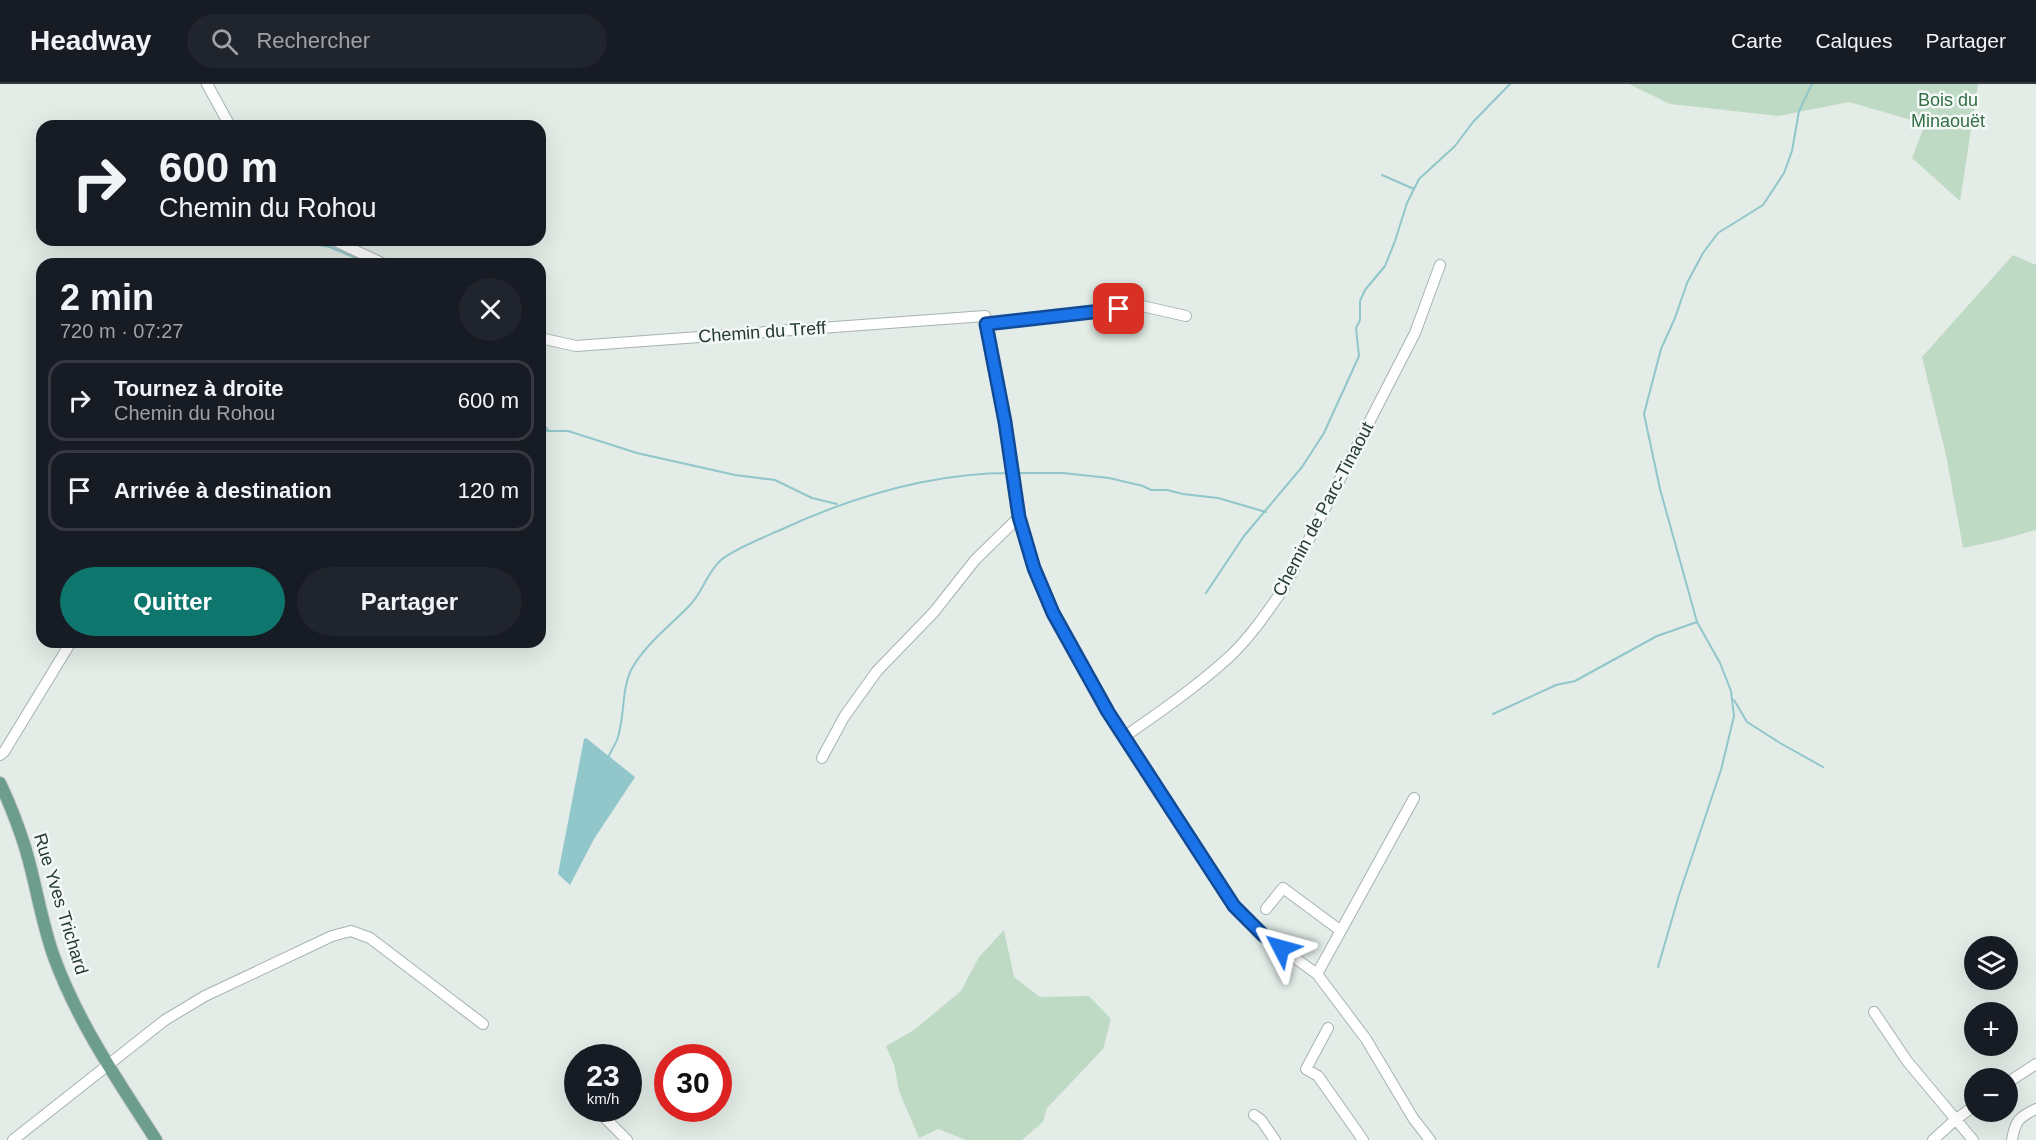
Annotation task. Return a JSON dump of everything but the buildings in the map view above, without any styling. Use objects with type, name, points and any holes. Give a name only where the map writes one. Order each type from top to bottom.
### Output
[{"type":"main road","name":"Rue Yves Trichard","points":[[0,783],[13,810],[44,926],[70,997],[108,1065],[156,1140]]},
{"type":"street","points":[[207,84],[227,120]]},
{"type":"street","points":[[346,246],[371,258]]},
{"type":"street","name":"Chemin de Parc-Tinaout","points":[[1124,737],[1180,697],[1229,657],[1257,625],[1284,588],[1415,333],[1440,265]]},
{"type":"street","name":"Chemin du Treff","points":[[546,339],[576,346],[985,320],[1142,306],[1186,316]]},
{"type":"street","points":[[985,320],[1005,422],[1019,517],[1034,568],[1053,613],[1108,712],[1234,906],[1263,935],[1317,974],[1366,1039],[1413,1118],[1430,1140]]},
{"type":"street","points":[[822,758],[844,717],[877,672],[934,612],[975,560],[1019,517]]},
{"type":"street","points":[[0,754],[67,648]]},
{"type":"street","points":[[1317,974],[1414,798]]},
{"type":"street","points":[[1266,909],[1283,888],[1341,931]]},
{"type":"street","points":[[14,1140],[165,1020],[205,996],[332,936],[351,931],[370,938],[483,1024]]},
{"type":"street","points":[[1874,1012],[1907,1061],[1973,1140]]},
{"type":"street","points":[[1328,1028],[1306,1069],[1318,1076],[1363,1140]]},
{"type":"street","points":[[2018,1076],[2036,1064]]},
{"type":"street","points":[[2010,1140],[2015,1123],[2025,1114],[2036,1109]]},
{"type":"street","points":[[1933,1140],[1964,1113]]},
{"type":"street","points":[[1254,1115],[1261,1120],[1275,1140]]},
{"type":"street","points":[[609,1122],[627,1140]]},
{"type":"green space","name":"Bois du Minaouët","points":[[1629,84],[1978,84],[1960,201],[1912,158],[1925,124],[1849,102],[1779,116],[1670,104]]},
{"type":"green space","points":[[2013,255],[2036,265],[2036,530],[1963,548],[1946,455],[1922,357]]},
{"type":"green space","points":[[1004,930],[1014,977],[1040,997],[1089,996],[1111,1019],[1103,1049],[1047,1108],[1043,1122],[1022,1140],[966,1140],[938,1129],[919,1138],[899,1091],[894,1065],[886,1046],[914,1030],[961,991],[979,957]]},
{"type":"water","points":[[586,738],[635,777],[594,839],[570,885],[558,874]]},
{"type":"waterway","points":[[1206,593],[1244,536],[1302,467],[1324,433],[1359,356],[1356,328],[1360,320],[1360,301],[1365,290],[1385,266],[1407,203],[1419,179],[1455,146],[1473,122],[1510,84]]},
{"type":"waterway","points":[[1658,967],[1679,895],[1721,770],[1734,716],[1731,691],[1720,663],[1697,622],[1660,489],[1644,414],[1661,349],[1687,283],[1703,253],[1718,233],[1763,205],[1784,173],[1792,151],[1799,111],[1812,84]]},
{"type":"waterway","points":[[1382,175],[1414,189]]},
{"type":"waterway","points":[[324,246],[355,258]]},
{"type":"waterway","points":[[546,431],[568,431],[637,453],[735,475],[775,480],[812,498],[837,504]]},
{"type":"waterway","points":[[609,756],[620,731],[627,682],[634,665],[653,641],[694,600],[712,570],[721,560],[748,544],[806,519],[891,489],[949,477],[1010,473]]},
{"type":"waterway","points":[[1015,473],[1063,473],[1109,478],[1151,490],[1167,490],[1218,498],[1266,512]]},
{"type":"waterway","points":[[1493,714],[1556,685],[1575,681],[1657,636],[1697,622]]},
{"type":"waterway","points":[[1734,700],[1747,722],[1823,767]]},
{"type":"route","points":[[1119,309],[986,324],[1005,422],[1019,517],[1034,568],[1053,613],[1108,712],[1234,906],[1263,935],[1281,948]]}]
